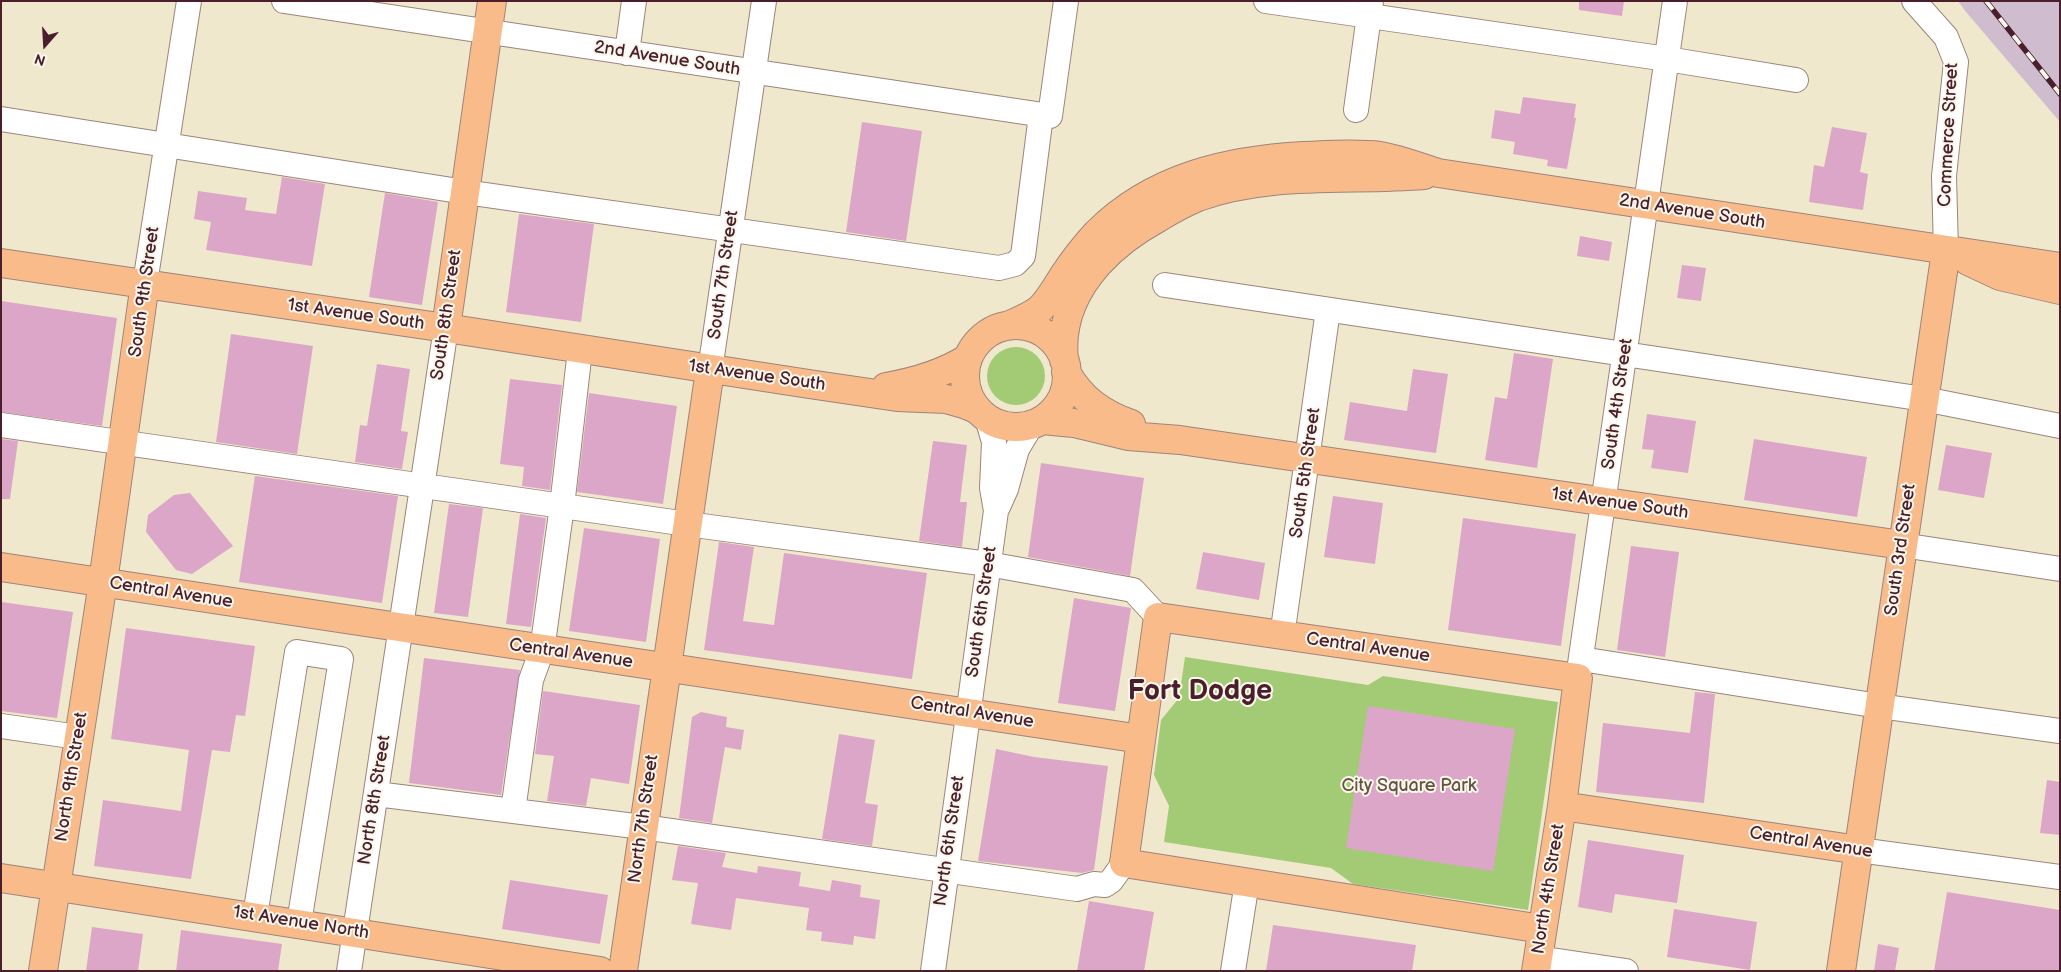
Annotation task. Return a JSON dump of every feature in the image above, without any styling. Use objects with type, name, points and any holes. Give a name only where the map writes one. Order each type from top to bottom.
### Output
[{"type":"main road","name":"South 8th Street","points":[[446,328],[492,1]]},
{"type":"main road","name":"2nd Avenue South","points":[[1007,326],[1027,318],[1041,308],[1089,242],[1118,215],[1147,194],[1185,177],[1216,167],[1255,160],[1330,155],[1383,157],[1438,174],[1646,204],[1946,251]]},
{"type":"main road","name":"2nd Avenue South","points":[[1065,366],[1062,347],[1064,326],[1074,300],[1091,271],[1114,247],[1186,202],[1213,193],[1277,181],[1438,174]]},
{"type":"main road","points":[[1946,251],[2060,267]]},
{"type":"main road","points":[[1946,251],[2000,276],[2060,290]]},
{"type":"main road","name":"South 3rd Street","points":[[1840,971],[1946,251]]},
{"type":"main road","name":"1st Avenue South","points":[[1,263],[446,328],[710,370],[913,398],[946,399],[1011,427],[1037,422],[1074,423],[1128,436],[1180,440],[1902,545]]},
{"type":"main road","name":"South 9th Street","points":[[103,582],[145,283]]},
{"type":"main road","name":"1st Avenue South","points":[[859,390],[913,382],[946,370],[968,358],[979,341],[987,334],[1007,326],[1028,327],[1037,330],[1054,344],[1074,386],[1094,407],[1116,419],[1180,440]]},
{"type":"main road","points":[[968,358],[965,378],[967,390],[983,414]]},
{"type":"main road","points":[[1037,422],[1058,404],[1063,394],[1065,366]]},
{"type":"main road","name":"South 7th Street","points":[[666,668],[710,370]]},
{"type":"main road","name":"Central Avenue","points":[[1,567],[1141,739]]},
{"type":"main road","name":"North 9th Street","points":[[43,971],[103,582]]},
{"type":"main road","points":[[1158,617],[1124,862],[1542,929]]},
{"type":"main road","name":"Central Avenue","points":[[1158,617],[1282,636],[1579,668]]},
{"type":"main road","name":"North 7th Street","points":[[623,971],[666,668]]},
{"type":"main road","name":"South 4th Street","points":[[1562,806],[1579,668]]},
{"type":"main road","name":"Central Avenue","points":[[1562,806],[1859,850]]},
{"type":"main road","name":"North 4th Street","points":[[1537,964],[1562,806]]},
{"type":"main road","name":"1st Avenue North","points":[[1,878],[355,931],[487,962],[600,971]]},
{"type":"street","name":"South 9th Street","points":[[145,283],[189,1]]},
{"type":"street","name":"2nd Avenue South","points":[[284,1],[1046,116]]},
{"type":"street","points":[[627,53],[634,1]]},
{"type":"street","name":"South 7th Street","points":[[710,370],[764,1]]},
{"type":"street","points":[[1,119],[465,192],[999,268],[1015,264],[1024,256],[1066,1]]},
{"type":"street","points":[[1266,1],[1370,8],[1796,80]]},
{"type":"street","name":"South 4th Street","points":[[1579,668],[1675,1]]},
{"type":"street","name":"Commerce Street","points":[[1914,1],[1946,37],[1956,62],[1944,176],[1946,251]]},
{"type":"street","points":[[1356,110],[1370,8]]},
{"type":"street","points":[[1165,286],[1924,399],[2060,426]]},
{"type":"street","name":"South 5th Street","points":[[1282,636],[1328,310]]},
{"type":"street","name":"South 8th Street","points":[[402,629],[446,328]]},
{"type":"street","points":[[513,811],[531,680],[542,650],[562,506],[580,350]]},
{"type":"street","name":"South 6th Street","points":[[983,414],[994,442],[992,488],[996,511]]},
{"type":"street","name":"South 6th Street","points":[[968,712],[996,511],[1006,489],[1017,449],[1037,422]]},
{"type":"street","points":[[1,425],[687,524],[988,564],[1133,590],[1158,617]]},
{"type":"street","name":"1st Avenue South","points":[[1902,545],[2060,569]]},
{"type":"street","name":"North 8th Street","points":[[349,971],[402,629]]},
{"type":"street","points":[[255,916],[297,652],[323,656],[341,659],[299,923]]},
{"type":"street","points":[[1579,668],[2060,731]]},
{"type":"street","name":"North 6th Street","points":[[933,971],[968,712]]},
{"type":"street","points":[[1,726],[78,737]]},
{"type":"street","points":[[376,794],[643,827],[1077,889],[1094,884],[1105,884],[1111,881],[1124,862]]},
{"type":"street","name":"Central Avenue","points":[[1859,850],[2060,877]]},
{"type":"street","points":[[1233,971],[1246,882]]},
{"type":"street","points":[[1537,964],[1626,971]]},
{"type":"shaded area","points":[[1958,1],[2060,1],[2060,122],[1966,12]]},
{"type":"green space","points":[[1016,347],[1027,349],[1040,360],[1045,376],[1043,387],[1032,400],[1016,405],[1005,403],[992,392],[987,376],[989,365],[1000,352]]},
{"type":"green space","name":"City Square Park","points":[[1185,657],[1368,685],[1383,676],[1558,702],[1528,910],[1353,884],[1331,868],[1164,842],[1169,806],[1154,775],[1161,720],[1179,698]]},
{"type":"building","points":[[1579,1],[1624,1],[1622,16],[1579,10]]},
{"type":"building","points":[[1523,97],[1576,104],[1574,118],[1576,118],[1567,169],[1547,166],[1548,160],[1513,154],[1515,142],[1491,138],[1495,110],[1520,114]]},
{"type":"building","points":[[862,122],[922,131],[906,241],[846,232]]},
{"type":"building","points":[[1832,127],[1867,133],[1860,172],[1868,174],[1863,210],[1809,202],[1814,165],[1824,167]]},
{"type":"building","points":[[282,177],[325,184],[312,266],[206,250],[211,222],[194,219],[198,191],[247,198],[245,210],[276,214]]},
{"type":"building","points":[[385,193],[438,202],[422,305],[369,297]]},
{"type":"building","points":[[519,214],[594,224],[581,322],[506,312]]},
{"type":"building","points":[[1580,236],[1612,242],[1609,261],[1577,256]]},
{"type":"building","points":[[1682,265],[1706,268],[1701,301],[1677,298]]},
{"type":"building","points":[[1,301],[117,318],[102,426],[1,412]]},
{"type":"building","points":[[231,334],[313,346],[297,454],[216,442]]},
{"type":"building","points":[[1514,353],[1553,359],[1537,468],[1485,460],[1495,397],[1507,399]]},
{"type":"building","points":[[377,364],[410,369],[401,431],[408,432],[402,469],[355,462],[360,425],[367,426]]},
{"type":"building","points":[[1413,369],[1448,374],[1436,453],[1344,440],[1350,402],[1407,411]]},
{"type":"building","points":[[510,379],[562,385],[550,490],[522,486],[524,467],[500,464]]},
{"type":"building","points":[[589,393],[677,406],[663,504],[577,492]]},
{"type":"building","points":[[1647,414],[1696,421],[1688,473],[1651,468],[1654,450],[1642,449]]},
{"type":"building","points":[[1,439],[18,441],[10,499],[1,499]]},
{"type":"building","points":[[1754,439],[1867,457],[1857,517],[1744,500]]},
{"type":"building","points":[[933,441],[967,445],[960,502],[967,502],[962,547],[919,541]]},
{"type":"building","points":[[1946,445],[1992,453],[1984,498],[1938,490]]},
{"type":"building","points":[[1041,463],[1144,478],[1130,576],[1028,557]]},
{"type":"building","points":[[255,476],[398,496],[382,603],[239,582]]},
{"type":"building","points":[[190,493],[233,546],[192,574],[176,570],[146,532],[148,515],[174,495]]},
{"type":"building","points":[[1333,496],[1383,503],[1375,564],[1324,557]]},
{"type":"building","points":[[449,504],[483,508],[468,617],[434,613]]},
{"type":"building","points":[[520,514],[546,518],[531,627],[506,624]]},
{"type":"building","points":[[1463,518],[1576,534],[1561,646],[1448,630]]},
{"type":"building","points":[[584,528],[660,539],[646,642],[569,631]]},
{"type":"building","points":[[719,542],[754,547],[743,621],[774,625],[784,553],[927,573],[912,679],[704,650]]},
{"type":"building","points":[[1631,546],[1679,552],[1665,657],[1617,650]]},
{"type":"building","points":[[1203,552],[1265,563],[1259,600],[1196,589]]},
{"type":"building","points":[[1074,598],[1131,608],[1115,711],[1058,703]]},
{"type":"building","points":[[1,602],[73,612],[57,718],[1,711]]},
{"type":"building","points":[[126,628],[255,646],[245,716],[236,715],[230,752],[212,750],[191,879],[94,866],[103,800],[181,811],[189,750],[111,739]]},
{"type":"building","points":[[424,658],[520,670],[501,795],[409,783]]},
{"type":"building","points":[[543,691],[640,705],[629,784],[591,778],[586,806],[547,801],[554,756],[535,754]]},
{"type":"building","points":[[1695,692],[1715,694],[1704,803],[1596,792],[1603,723],[1690,733]]},
{"type":"building","points":[[1368,706],[1515,729],[1493,871],[1346,848]]},
{"type":"building","points":[[701,712],[727,717],[726,727],[744,730],[741,750],[725,747],[712,823],[679,818],[692,717]]},
{"type":"building","points":[[839,734],[875,740],[865,803],[878,805],[872,846],[822,839]]},
{"type":"building","points":[[996,749],[1034,757],[1108,766],[1094,870],[1082,873],[978,861]]},
{"type":"building","points":[[2047,780],[2060,782],[2060,835],[2040,833]]},
{"type":"building","points":[[1588,840],[1684,855],[1677,903],[1615,894],[1612,913],[1578,907]]},
{"type":"building","points":[[678,846],[726,853],[722,867],[757,873],[758,866],[801,872],[799,886],[830,891],[832,880],[861,885],[860,897],[880,900],[875,939],[854,936],[853,945],[821,941],[822,932],[806,930],[809,908],[736,898],[731,930],[691,924],[698,883],[672,880]]},
{"type":"building","points":[[510,880],[608,895],[600,944],[502,929]]},
{"type":"building","points":[[1947,892],[2060,910],[2060,971],[1934,971]]},
{"type":"building","points":[[1089,901],[1154,912],[1144,971],[1077,971]]},
{"type":"building","points":[[1674,909],[1757,922],[1750,970],[1667,957]]},
{"type":"building","points":[[1273,925],[1416,945],[1412,971],[1266,971]]},
{"type":"building","points":[[92,927],[143,934],[138,971],[86,971]]},
{"type":"building","points":[[181,930],[282,944],[278,971],[176,971]]},
{"type":"building","points":[[1878,944],[1899,948],[1895,971],[1874,971]]},
{"type":"railway","points":[[1986,1],[2060,94]]},
{"type":"district","name":"Fort Dodge","points":[[1200,692]]}]
